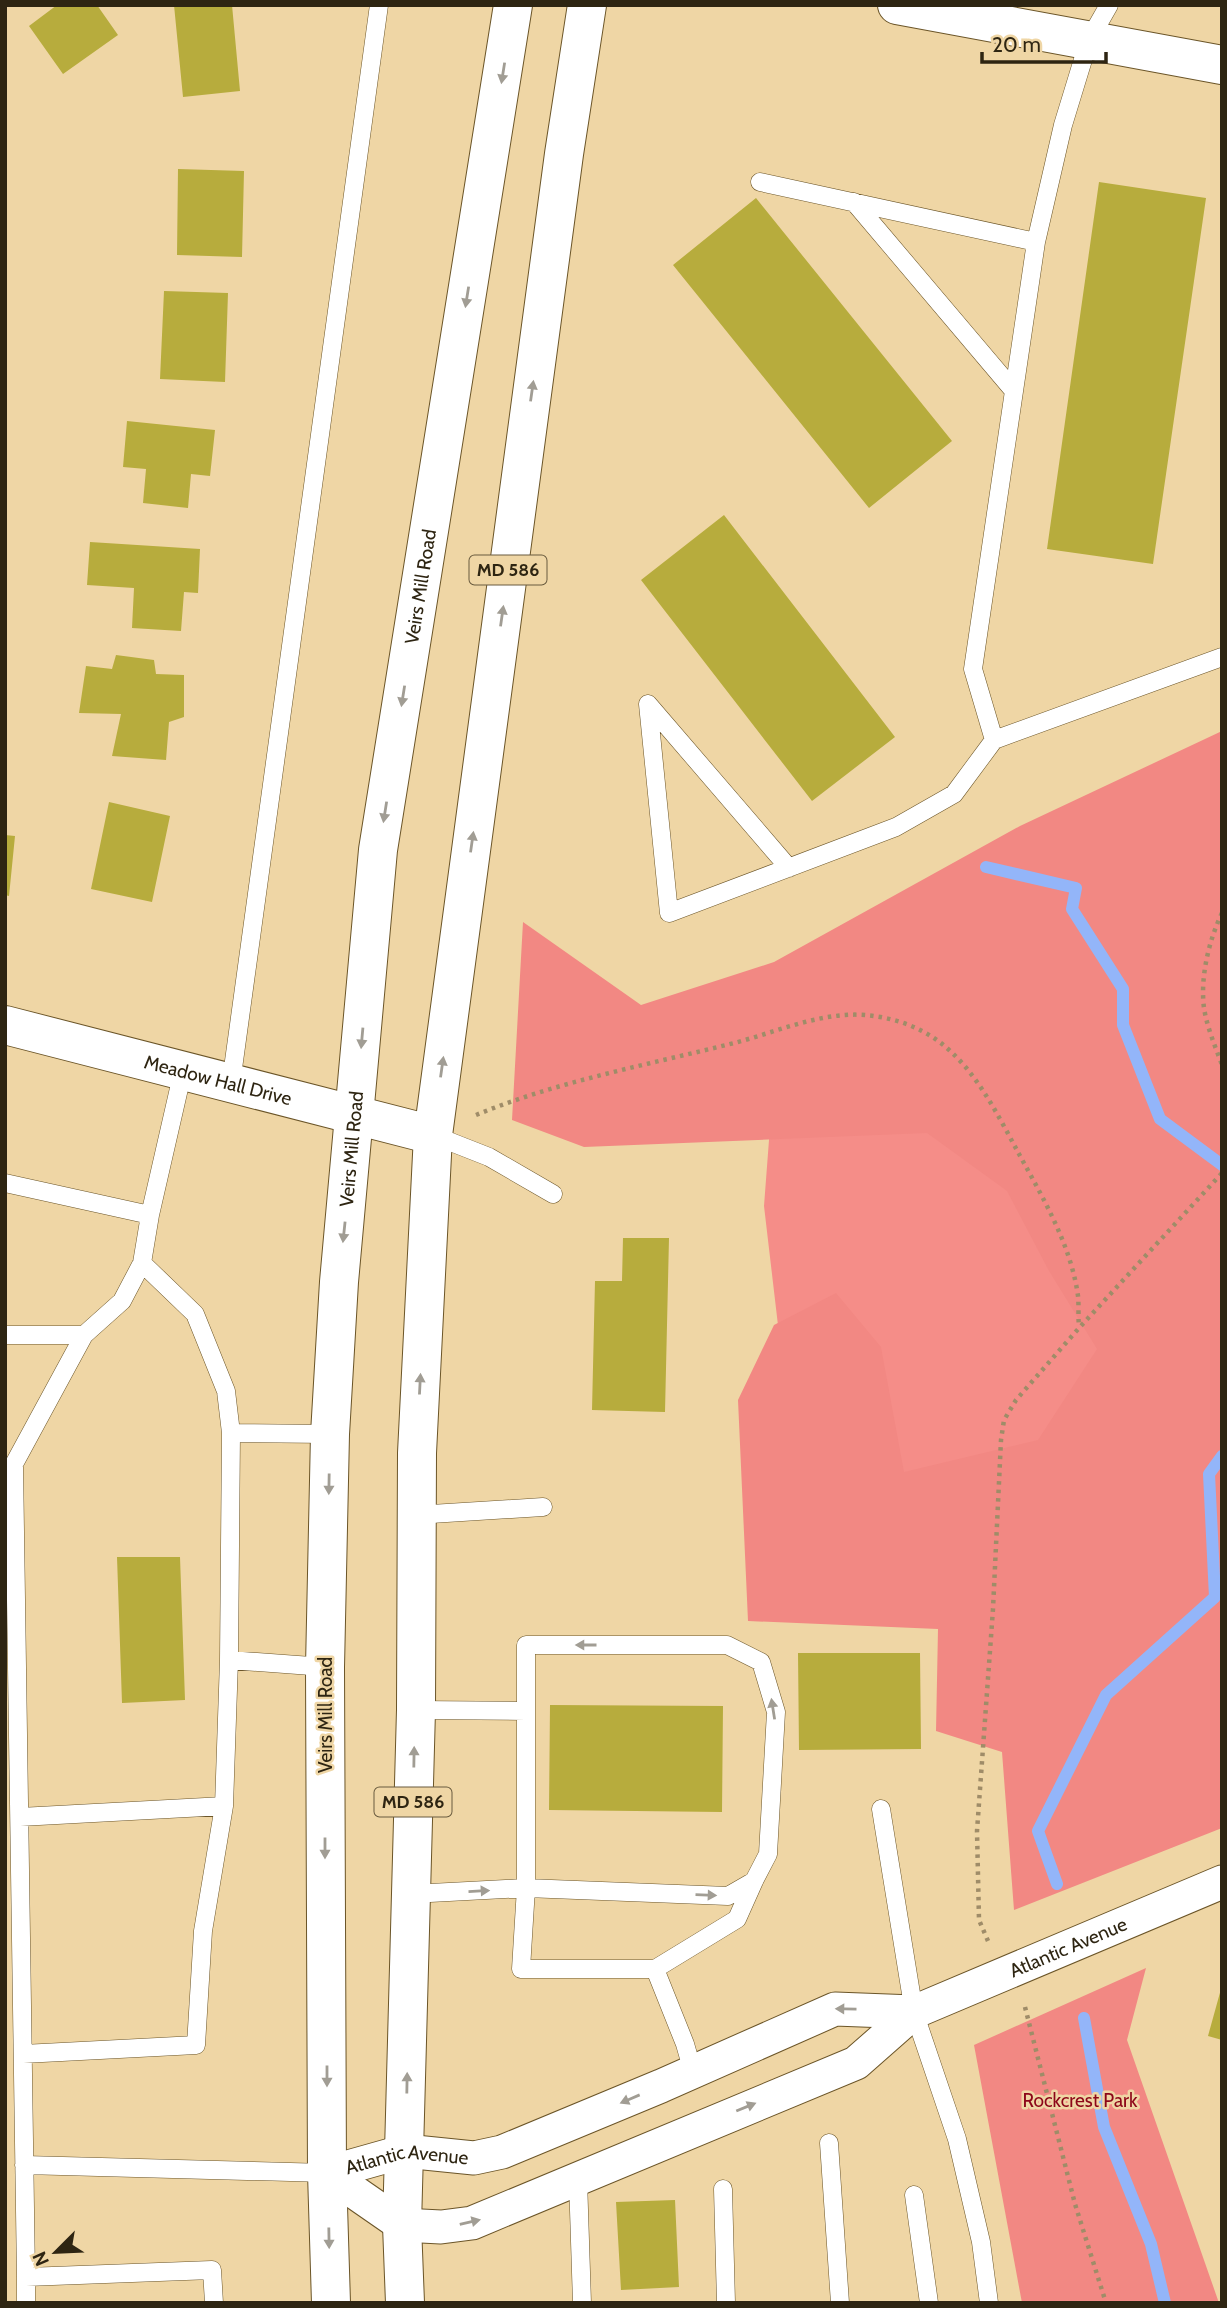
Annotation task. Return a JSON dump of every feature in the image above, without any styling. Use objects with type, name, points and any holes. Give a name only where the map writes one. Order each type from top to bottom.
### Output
[{"type":"main road","name":"Veirs Mill Road","points":[[331,2303],[327,2173],[325,1667],[330,1434],[339,1282],[379,850],[513,5]]},
{"type":"main road","name":"MD 586","points":[[405,2303],[402,2225],[416,1710],[415,1515],[433,1135],[564,154],[587,5]]},
{"type":"main road","points":[[897,5],[1222,65]]},
{"type":"main road","name":"Meadow Hall Drive","points":[[5,1025],[433,1135]]},
{"type":"street","name":"Atlantic Avenue","points":[[327,2173],[402,2225],[441,2227],[472,2223],[856,2063],[914,2011],[1222,1882]]},
{"type":"street","name":"Atlantic Avenue","points":[[327,2173],[405,2151],[474,2158],[502,2152],[835,2009],[914,2011]]},
{"type":"street","points":[[683,2133],[693,2110],[693,2072]]},
{"type":"lane","points":[[231,1083],[379,5]]},
{"type":"lane","points":[[994,740],[973,669],[1036,242],[1063,125],[1089,40],[1109,5]]},
{"type":"lane","points":[[760,182],[1036,242]]},
{"type":"lane","points":[[854,202],[1014,391]]},
{"type":"lane","points":[[789,868],[648,704],[669,913],[789,868],[895,827],[954,794],[994,740],[1222,657]]},
{"type":"lane","points":[[26,2303],[20,1817],[9,1464],[84,1335],[122,1300],[142,1263],[150,1215],[183,1071]]},
{"type":"lane","points":[[433,1135],[489,1157],[553,1194]]},
{"type":"lane","points":[[5,1183],[150,1215]]},
{"type":"lane","points":[[23,2054],[196,2045],[203,1931],[224,1806],[229,1660],[231,1433],[226,1391],[195,1314],[142,1263]]},
{"type":"lane","points":[[5,1335],[84,1335]]},
{"type":"lane","points":[[231,1433],[330,1434]]},
{"type":"lane","points":[[415,1515],[542,1507]]},
{"type":"lane","points":[[526,1645],[727,1645],[761,1662],[776,1712],[768,1854],[754,1881],[737,1919],[655,1969],[521,1969],[526,1888],[526,1645]]},
{"type":"lane","points":[[229,1660],[325,1667]]},
{"type":"lane","points":[[416,1710],[526,1711]]},
{"type":"lane","points":[[20,1817],[224,1806]]},
{"type":"lane","points":[[881,1809],[914,2011],[957,2139],[981,2242],[989,2303]]},
{"type":"lane","points":[[411,1895],[526,1888],[728,1896],[754,1881]]},
{"type":"lane","points":[[655,1969],[685,2044],[693,2072]]},
{"type":"lane","points":[[829,2143],[840,2303]]},
{"type":"lane","points":[[24,2165],[327,2173]]},
{"type":"lane","points":[[578,2179],[582,2303]]},
{"type":"lane","points":[[723,2189],[726,2303]]},
{"type":"lane","points":[[914,2195],[929,2303]]},
{"type":"lane","points":[[26,2277],[212,2270],[214,2303]]},
{"type":"path","points":[[1222,912],[1214,929],[1203,983],[1204,1008],[1222,1065]]},
{"type":"path","points":[[433,1135],[480,1114],[566,1084],[729,1045],[807,1023],[844,1015],[873,1016],[900,1022],[922,1031],[940,1043],[959,1060],[989,1100],[1060,1235],[1078,1296],[1079,1328]]},
{"type":"path","points":[[1106,2303],[1075,2204],[1026,2009],[1004,1974],[979,1920],[977,1831],[993,1609],[1001,1440],[1004,1420],[1016,1400],[1222,1173]]},
{"type":"shaded area","points":[[1222,769],[1222,1781],[1023,1627],[808,1581],[764,1206],[781,982]]},
{"type":"green space","points":[[1222,731],[1222,1828],[1014,1910],[1002,1752],[936,1731],[938,1629],[748,1621],[738,1400],[774,1325],[836,1293],[881,1347],[904,1472],[1038,1440],[1097,1349],[1049,1271],[1007,1191],[927,1133],[584,1147],[512,1120],[523,922],[641,1005],[774,962],[1020,826]]},
{"type":"green space","name":"Rockcrest Park","points":[[1146,1968],[1127,2040],[1219,2303],[1022,2303],[974,2045]]},
{"type":"building","points":[[57,5],[97,5],[118,35],[63,74],[29,26]]},
{"type":"building","points":[[174,5],[232,5],[240,91],[183,97]]},
{"type":"building","points":[[178,169],[244,171],[242,257],[177,255]]},
{"type":"building","points":[[1099,182],[1206,198],[1153,564],[1047,549]]},
{"type":"building","points":[[756,198],[952,441],[869,508],[673,265]]},
{"type":"building","points":[[164,291],[228,293],[225,382],[160,379]]},
{"type":"building","points":[[127,421],[215,430],[210,476],[191,474],[188,508],[143,503],[146,469],[123,467]]},
{"type":"building","points":[[724,515],[895,737],[812,801],[641,580]]},
{"type":"building","points":[[90,542],[200,549],[198,593],[184,592],[181,631],[132,628],[134,588],[87,585]]},
{"type":"building","points":[[116,655],[154,660],[156,674],[184,675],[184,717],[169,722],[166,760],[112,756],[121,714],[79,713],[86,666],[112,669]]},
{"type":"building","points":[[109,802],[170,816],[152,902],[91,889]]},
{"type":"building","points":[[5,835],[15,836],[9,896],[5,895]]},
{"type":"building","points":[[623,1238],[669,1238],[665,1412],[592,1410],[595,1281],[622,1281]]},
{"type":"building","points":[[117,1557],[180,1557],[185,1700],[122,1703]]},
{"type":"building","points":[[798,1653],[920,1653],[921,1749],[799,1750]]},
{"type":"building","points":[[550,1705],[723,1706],[722,1812],[549,1810]]},
{"type":"building","points":[[1222,1989],[1222,2040],[1208,2036]]},
{"type":"building","points":[[675,2200],[679,2287],[621,2290],[616,2202]]},
{"type":"waterway","points":[[986,867],[1076,888],[1072,909],[1123,989],[1123,1025],[1160,1119],[1222,1165]]},
{"type":"waterway","points":[[1057,1884],[1038,1831],[1106,1695],[1215,1597],[1209,1474],[1222,1456]]},
{"type":"waterway","points":[[1084,2018],[1104,2127],[1151,2244],[1165,2303]]}]
